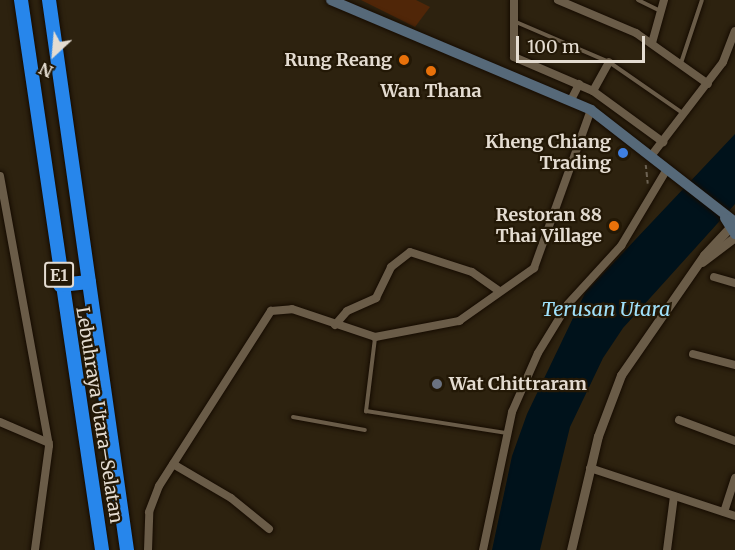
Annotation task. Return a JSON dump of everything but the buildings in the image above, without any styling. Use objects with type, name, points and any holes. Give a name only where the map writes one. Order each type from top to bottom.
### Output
[{"type":"highway","name":"Lebuhraya Utara–Selatan","points":[[21,0],[60,285],[102,550]]},
{"type":"highway","name":"Lebuhraya Utara–Selatan","points":[[49,0],[127,550]]},
{"type":"highway","points":[[60,285],[89,282]]},
{"type":"main road","points":[[335,1],[591,110],[667,169],[731,225]]},
{"type":"street","points":[[514,0],[514,57],[593,91],[663,142]]},
{"type":"street","points":[[558,0],[652,43],[708,84]]},
{"type":"street","points":[[652,43],[664,0]]},
{"type":"street","points":[[651,156],[708,84],[735,31]]},
{"type":"street","points":[[593,91],[609,62]]},
{"type":"street","points":[[571,100],[579,84]]},
{"type":"street","points":[[148,550],[151,503],[172,464],[271,311],[292,309],[375,337],[455,323],[498,290],[534,268],[591,110]]},
{"type":"street","points":[[483,550],[512,412],[551,328],[589,278],[618,250],[667,169]]},
{"type":"street","points":[[0,176],[49,443],[35,550]]},
{"type":"street","points":[[571,550],[590,468],[621,375],[698,265],[731,225]]},
{"type":"street","points":[[335,325],[347,311],[376,298],[391,267],[410,252],[472,272],[498,290]]},
{"type":"street","points":[[714,277],[735,283]]},
{"type":"street","points":[[693,354],[735,365]]},
{"type":"street","points":[[680,420],[735,441]]},
{"type":"street","points":[[0,422],[49,443]]},
{"type":"street","points":[[172,464],[231,498],[269,529]]},
{"type":"street","points":[[590,468],[735,516]]},
{"type":"street","points":[[724,512],[735,478]]},
{"type":"street","points":[[666,550],[674,496]]},
{"type":"lane","points":[[638,0],[662,10]]},
{"type":"lane","points":[[680,64],[702,0]]},
{"type":"lane","points":[[515,22],[609,62],[684,114]]},
{"type":"lane","points":[[375,337],[366,411],[507,433]]},
{"type":"lane","points":[[293,417],[365,430]]},
{"type":"path","points":[[650,196],[645,165],[651,156]]},
{"type":"water","name":"Terusan Utara","points":[[735,134],[735,204],[623,328],[603,358],[570,427],[540,550],[492,550],[512,456],[527,414],[585,293]]},
{"type":"place","name":"Rung Reang","points":[[404,60]]},
{"type":"place","name":"Wan Thana","points":[[431,71]]},
{"type":"place","name":"Kheng Chiang Trading","points":[[623,153]]},
{"type":"place","name":"Restoran 88 Thai Village","points":[[614,226]]},
{"type":"place","name":"Wat Chittraram","points":[[437,384]]}]
